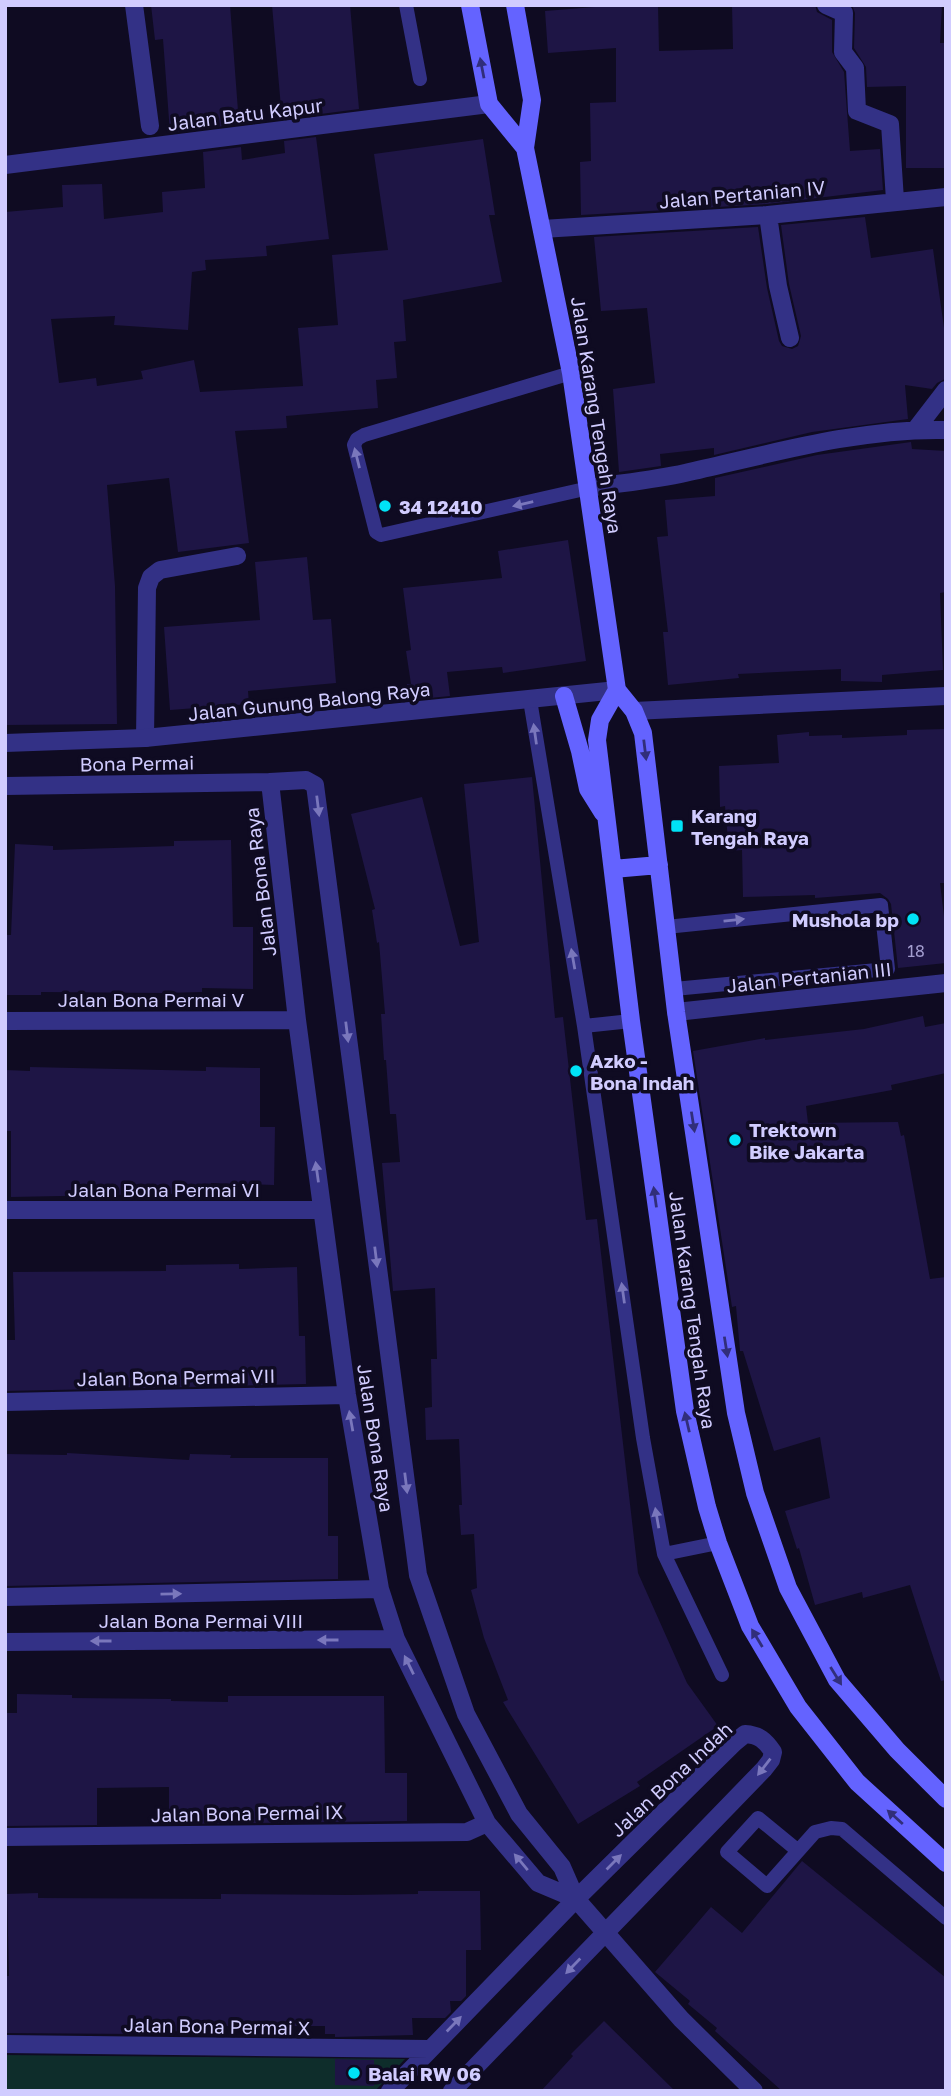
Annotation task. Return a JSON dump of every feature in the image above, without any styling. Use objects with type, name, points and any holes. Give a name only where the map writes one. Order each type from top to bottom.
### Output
[{"type":"main road","name":"Jalan Karang Tengah Raya","points":[[470,5],[489,104],[525,148]]},
{"type":"main road","name":"Jalan Karang Tengah Raya","points":[[515,5],[532,100],[525,148],[571,373],[617,690],[634,711],[643,733],[676,1012],[736,1413],[755,1493],[788,1588],[837,1680],[897,1750],[946,1799]]},
{"type":"main road","name":"Jalan Karang Tengah Raya","points":[[617,690],[600,720],[597,740],[631,1021],[685,1411],[707,1507],[750,1626],[798,1707],[857,1782],[946,1863]]},
{"type":"main road","points":[[564,696],[588,789],[607,819]]},
{"type":"main road","points":[[613,869],[660,865]]},
{"type":"street","points":[[134,5],[150,127]]},
{"type":"street","points":[[826,5],[844,13],[843,52],[855,68],[857,111],[890,124],[895,200]]},
{"type":"street","name":"Jalan Batu Kapur","points":[[5,164],[489,104]]},
{"type":"street","name":"Jalan Pertanian IV","points":[[542,229],[768,215],[895,200],[946,197]]},
{"type":"street","points":[[768,215],[778,286],[790,338]]},
{"type":"street","points":[[916,429],[946,390]]},
{"type":"street","points":[[589,488],[681,474],[796,447],[916,429],[946,430]]},
{"type":"street","points":[[145,738],[147,588],[151,577],[160,570],[237,556]]},
{"type":"street","name":"Jalan Gunung Balong Raya","points":[[5,743],[145,738],[617,690]]},
{"type":"street","points":[[634,711],[946,696]]},
{"type":"street","name":"Jalan Bona Raya","points":[[576,1899],[538,1883],[488,1823],[396,1639],[380,1589],[347,1395],[297,1020],[270,782],[306,780],[315,785],[418,1576],[466,1714],[519,1814],[562,1867],[576,1899],[681,2019],[747,2089]]},
{"type":"street","name":"Bona Permai","points":[[5,786],[270,782]]},
{"type":"street","name":"Jalan Pertanian III","points":[[676,1012],[946,983]]},
{"type":"street","name":"Jalan Bona Permai V","points":[[5,1021],[297,1020]]},
{"type":"street","name":"Jalan Bona Permai VI","points":[[5,1210],[322,1210]]},
{"type":"street","name":"Jalan Bona Permai VII","points":[[5,1402],[347,1395]]},
{"type":"street","name":"Jalan Bona Permai VIII","points":[[5,1597],[380,1589]]},
{"type":"street","name":"Jalan Bona Permai VIII","points":[[5,1642],[396,1639]]},
{"type":"street","name":"Jalan Bona Indah","points":[[390,2091],[576,1899],[745,1734],[757,1735],[766,1741],[773,1752],[764,1769],[452,2091]]},
{"type":"street","name":"Jalan Bona Permai IX","points":[[5,1837],[467,1832],[488,1823]]},
{"type":"street","name":"Jalan Bona Permai X","points":[[5,2044],[429,2049]]},
{"type":"lane","points":[[406,5],[420,79]]},
{"type":"lane","points":[[571,373],[364,435],[357,439],[354,445],[376,532],[381,535],[589,488]]},
{"type":"lane","points":[[530,700],[584,1026],[643,1438],[663,1554],[722,1675]]},
{"type":"lane","points":[[666,926],[881,905],[888,969],[674,989]]},
{"type":"lane","points":[[584,1026],[631,1021]]},
{"type":"lane","points":[[663,1554],[718,1543]]},
{"type":"lane","points":[[797,1850],[758,1818],[727,1852],[767,1886],[815,1832],[831,1828],[842,1829],[946,1918]]},
{"type":"green space","points":[[5,2055],[405,2059],[375,2091],[5,2091]]},
{"type":"building","points":[[151,5],[230,5],[239,124],[170,133],[163,39],[155,40]]},
{"type":"building","points":[[272,5],[350,5],[359,109],[282,119]]},
{"type":"building","points":[[658,5],[659,51],[733,49],[732,5],[815,5],[817,12],[832,20],[832,52],[844,72],[850,151],[880,149],[883,190],[767,204],[581,215],[580,162],[591,161],[590,103],[616,102],[616,48],[548,53],[545,11]]},
{"type":"building","points":[[852,5],[942,5],[940,43],[946,43],[946,168],[906,168],[906,86],[867,87],[866,67],[854,48],[855,13]]},
{"type":"building","points":[[316,137],[329,239],[266,246],[267,256],[205,260],[206,270],[192,272],[188,330],[114,325],[115,316],[51,319],[59,383],[96,378],[97,386],[143,379],[141,371],[194,360],[200,392],[303,386],[298,328],[338,325],[332,255],[388,250],[374,154],[483,139],[495,215],[489,215],[502,282],[403,300],[406,341],[394,342],[397,378],[376,380],[378,408],[286,416],[287,428],[235,431],[249,543],[178,552],[169,478],[107,485],[115,586],[117,724],[5,725],[5,212],[63,207],[62,185],[102,184],[104,219],[163,212],[162,192],[205,188],[203,152],[241,147],[242,160],[285,153],[284,141]]},
{"type":"building","points":[[865,217],[871,258],[933,249],[946,342],[945,379],[932,389],[905,385],[908,419],[812,432],[714,455],[714,448],[660,454],[661,466],[619,472],[613,389],[655,383],[647,308],[601,311],[594,237],[758,227],[767,288],[779,341],[782,346],[792,349],[798,346],[801,336],[789,284],[781,225]]},
{"type":"building","points":[[911,442],[912,449],[946,451],[946,592],[940,593],[943,670],[882,675],[882,682],[841,681],[841,669],[738,674],[739,678],[668,685],[663,632],[668,632],[657,537],[668,536],[665,500],[715,496],[715,478],[817,455]]},
{"type":"building","points":[[568,540],[586,661],[503,673],[502,667],[447,672],[450,696],[409,700],[407,684],[411,684],[406,651],[411,650],[403,588],[502,578],[498,551]]},
{"type":"building","points":[[307,557],[313,620],[331,619],[336,683],[248,691],[249,704],[170,710],[164,627],[260,620],[255,562]]},
{"type":"building","points":[[946,729],[946,883],[940,883],[946,933],[946,963],[898,968],[891,904],[880,893],[815,898],[815,895],[743,897],[742,850],[729,851],[725,806],[720,807],[719,766],[779,763],[777,735],[809,732],[809,736],[842,735],[842,738],[907,735],[907,730]]},
{"type":"building","points":[[532,777],[555,1018],[563,1017],[586,1220],[597,1219],[638,1573],[687,1683],[718,1726],[637,1782],[640,1786],[578,1824],[503,1702],[508,1700],[484,1638],[471,1590],[477,1588],[474,1534],[461,1535],[459,1439],[426,1440],[425,1408],[432,1407],[431,1359],[437,1359],[435,1288],[393,1291],[382,1163],[400,1162],[396,1114],[390,1114],[384,1060],[381,1014],[385,1014],[379,942],[377,943],[372,910],[375,909],[351,814],[422,797],[460,946],[479,942],[464,784]]},
{"type":"building","points":[[231,840],[233,927],[253,927],[253,989],[202,988],[202,992],[41,992],[41,995],[5,995],[5,935],[11,935],[15,844],[53,846],[53,850],[174,846],[174,841]]},
{"type":"building","points":[[923,1016],[925,1027],[946,1023],[946,1073],[891,1085],[892,1090],[806,1106],[808,1123],[898,1122],[901,1136],[904,1135],[930,1279],[946,1277],[946,1680],[941,1681],[910,1585],[863,1598],[862,1592],[815,1605],[785,1511],[830,1498],[820,1437],[774,1451],[743,1351],[740,1351],[736,1306],[732,1307],[693,1051],[765,1038],[864,1029]]},
{"type":"building","points":[[30,1067],[206,1071],[206,1067],[260,1068],[260,1127],[275,1127],[274,1185],[211,1183],[211,1193],[11,1197],[11,1131],[5,1131],[5,1070],[30,1071]]},
{"type":"building","points":[[239,1264],[239,1269],[297,1267],[299,1336],[305,1336],[306,1384],[146,1388],[101,1386],[100,1389],[5,1391],[5,1340],[15,1340],[13,1272],[166,1271],[166,1265]]},
{"type":"building","points":[[67,1453],[189,1460],[190,1454],[231,1455],[230,1458],[328,1458],[328,1536],[338,1536],[338,1579],[5,1586],[5,1454]]},
{"type":"building","points":[[17,1694],[228,1702],[228,1696],[384,1696],[385,1773],[407,1773],[407,1821],[169,1824],[169,1787],[97,1788],[97,1825],[5,1826],[5,1713],[17,1713]]},
{"type":"building","points":[[802,1861],[946,1978],[946,2091],[782,2091],[715,2031],[717,2028],[688,2004],[690,2001],[655,1972],[711,1907],[742,1933]]},
{"type":"building","points":[[418,1891],[480,1891],[481,1950],[466,1950],[466,1996],[461,2001],[450,2001],[451,2012],[445,2018],[412,2018],[413,2035],[335,2037],[335,2034],[325,2034],[325,2026],[215,2026],[215,2032],[161,2031],[136,2034],[5,2033],[5,1976],[9,1976],[7,1894],[38,1893],[38,1898],[221,1899],[221,1894],[418,1894]]},
{"type":"building","points":[[604,2021],[675,2091],[541,2091],[573,2056],[571,2054]]},
{"type":"building","name":"Balai RW 06","points":[[335,2059],[374,2060],[374,2086],[335,2085]]},
{"type":"place","name":"34 12410","points":[[385,506]]},
{"type":"place","name":"Karang Tengah Raya","points":[[677,826]]},
{"type":"place","name":"Mushola bp","points":[[913,919]]},
{"type":"place","name":"Azko - Bona Indah","points":[[576,1071]]},
{"type":"place","name":"Trektown Bike Jakarta","points":[[735,1140]]},
{"type":"place","name":"Balai RW 06","points":[[354,2073]]}]
